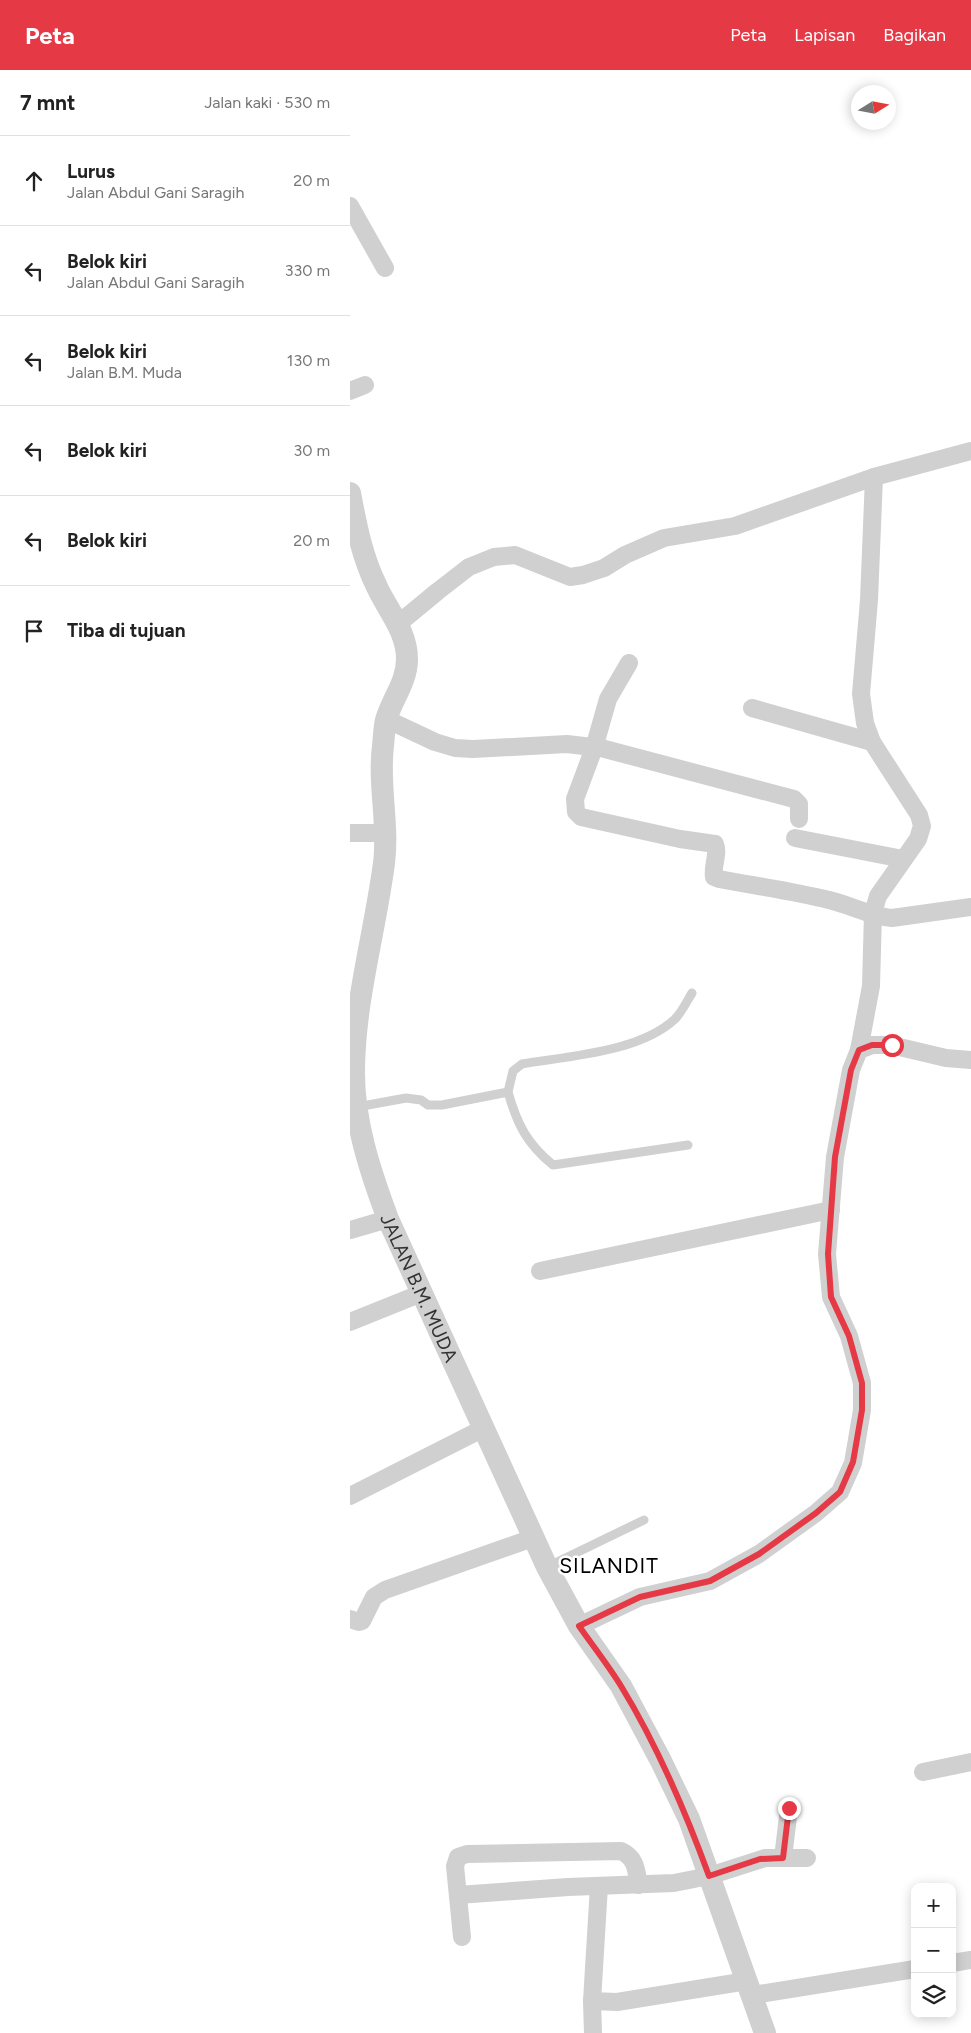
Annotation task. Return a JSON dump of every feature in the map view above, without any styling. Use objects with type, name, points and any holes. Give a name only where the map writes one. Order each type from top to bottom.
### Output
[{"type":"street","points":[[350,206],[385,268]]},
{"type":"street","points":[[398,624],[469,567],[494,556],[515,555],[570,577],[583,576],[604,568],[625,555],[664,538],[735,526],[874,477],[971,451]]},
{"type":"street","points":[[579,1626],[640,1597],[710,1581],[759,1554],[816,1513],[840,1492],[853,1462],[862,1410],[862,1383],[849,1336],[831,1297],[828,1254],[835,1157],[851,1070],[859,1050],[871,986],[873,913],[878,896],[918,838],[922,826],[919,816],[872,742],[865,723],[861,694],[869,600],[874,477]]},
{"type":"street","name":"JALAN B.M. MUDA","points":[[350,493],[360,546],[377,587],[398,624],[407,659],[404,679],[386,720],[382,757],[385,833],[384,862],[364,969],[355,1040],[354,1070],[357,1107],[369,1166],[388,1218],[547,1567],[579,1626],[621,1686],[689,1819],[765,2033]]},
{"type":"street","points":[[629,663],[608,699],[594,748],[575,799],[576,812],[581,817],[680,839],[715,844],[717,849],[712,870],[714,876],[719,879],[814,896],[892,918],[971,907]]},
{"type":"street","points":[[752,708],[872,742]]},
{"type":"street","points":[[386,720],[435,742],[455,748],[473,749],[567,744],[594,748],[794,799],[799,804],[799,819]]},
{"type":"street","points":[[350,834],[385,833]]},
{"type":"street","points":[[795,838],[903,859]]},
{"type":"street","points":[[859,1050],[872,1045],[892,1045],[946,1058],[971,1060]]},
{"type":"street","points":[[540,1271],[831,1210]]},
{"type":"street","points":[[350,1230],[388,1218]]},
{"type":"street","points":[[350,1322],[422,1293]]},
{"type":"street","points":[[350,1496],[484,1428]]},
{"type":"street","points":[[350,1619],[362,1621],[374,1597],[385,1590],[533,1538]]},
{"type":"street","points":[[923,1772],[971,1762]]},
{"type":"street","points":[[783,1858],[789,1808]]},
{"type":"street","points":[[462,1936],[455,1866],[458,1857],[467,1854],[621,1851],[630,1855],[636,1864],[639,1884]]},
{"type":"street","points":[[458,1894],[674,1883],[709,1876],[760,1859],[807,1858]]},
{"type":"street","points":[[593,2033],[592,2001],[599,1886]]},
{"type":"street","points":[[956,1962],[971,1960]]},
{"type":"street","points":[[592,2001],[617,2002],[911,1969]]},
{"type":"lane","points":[[688,1145],[553,1165],[538,1154],[524,1134],[508,1092],[513,1071],[522,1064],[636,1043],[669,1024],[677,1017],[692,993]]},
{"type":"lane","points":[[357,1107],[406,1098],[420,1100],[428,1105],[442,1104],[508,1092]]},
{"type":"lane","points":[[547,1567],[644,1520]]},
{"type":"district","name":"SILANDIT","points":[[609,1566]]},
{"type":"route","points":[[789,1808],[783,1858],[760,1859],[709,1876],[689,1819],[661,1761],[621,1686],[579,1626],[640,1597],[710,1581],[759,1554],[816,1513],[840,1492],[853,1462],[862,1410],[862,1383],[849,1336],[831,1297],[828,1254],[835,1157],[851,1070],[859,1050],[872,1045],[892,1045]]}]
